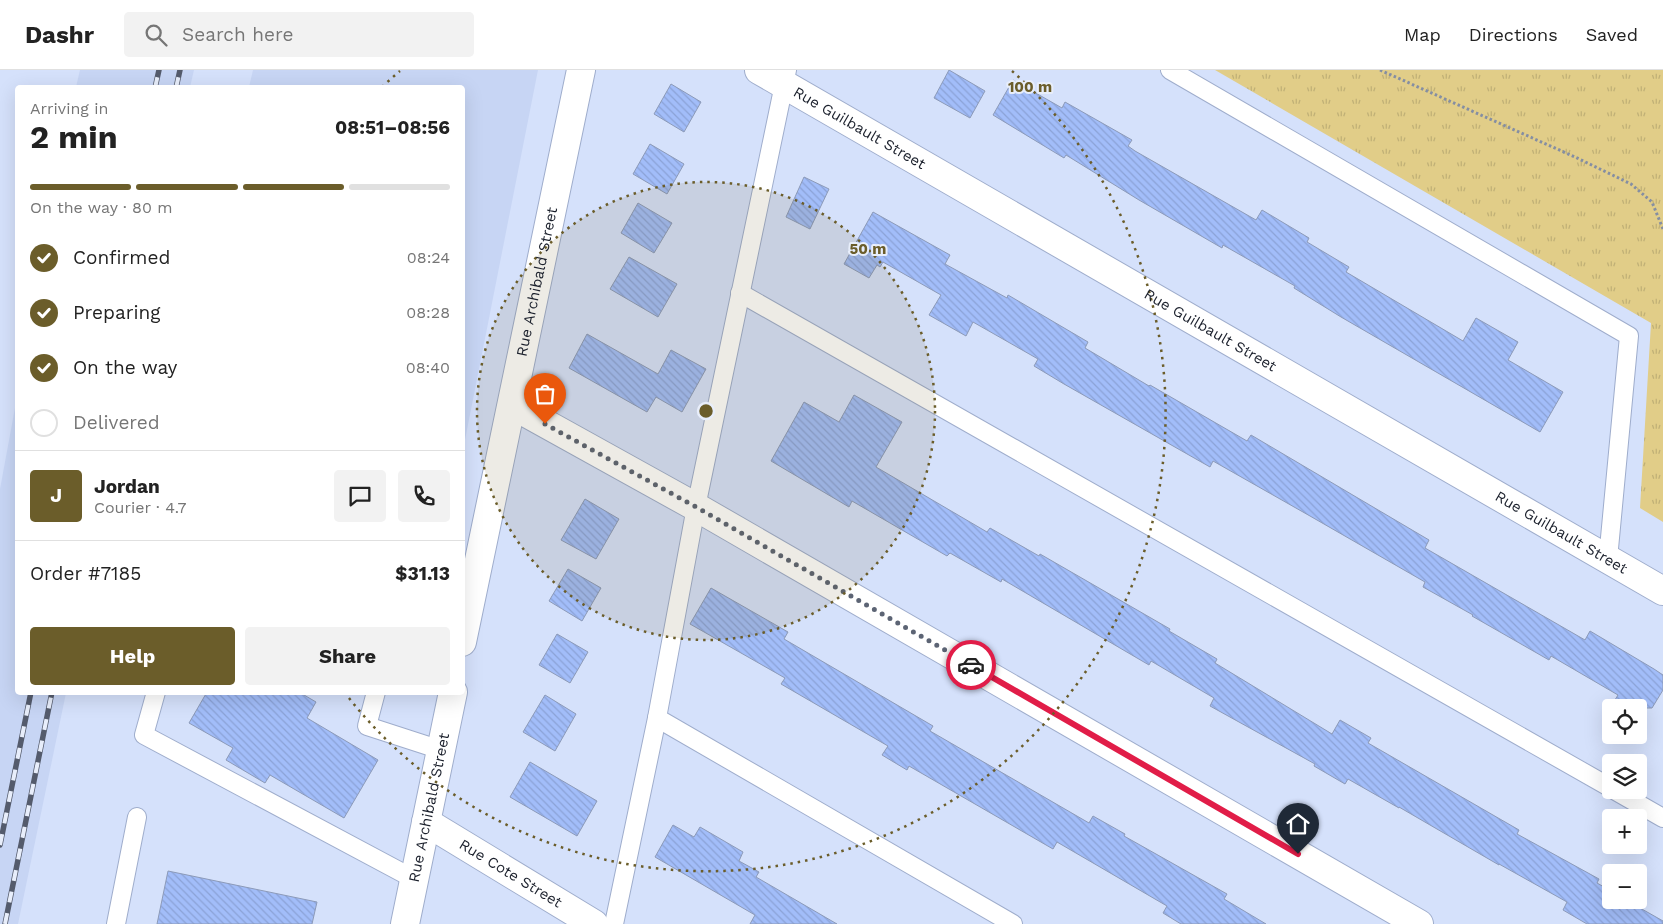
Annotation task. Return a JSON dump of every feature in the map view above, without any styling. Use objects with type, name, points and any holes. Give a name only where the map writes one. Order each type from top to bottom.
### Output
[{"type":"street","name":"Rue Archibald Street","points":[[465,612],[469,573],[512,405],[580,70]]},
{"type":"street","name":"Rue Guilbault Street","points":[[759,70],[785,77],[1663,591]]},
{"type":"street","points":[[512,405],[696,507],[1419,924]]},
{"type":"street","name":"Rue Archibald Street","points":[[405,924],[451,695]]},
{"type":"street","name":"Rue Cote Street","points":[[426,822],[594,924]]},
{"type":"lane","points":[[1170,70],[1629,336],[1608,559]]},
{"type":"lane","points":[[614,924],[657,718],[696,507],[785,77]]},
{"type":"lane","points":[[740,293],[1602,783]]},
{"type":"lane","points":[[155,695],[144,735],[414,879]]},
{"type":"lane","points":[[375,695],[367,726],[441,750]]},
{"type":"lane","points":[[657,718],[1013,924]]},
{"type":"lane","points":[[1630,799],[1663,818]]},
{"type":"lane","points":[[116,924],[137,817]]},
{"type":"path","points":[[1380,70],[1575,157],[1630,184],[1652,202],[1663,229]]},
{"type":"shaded area","points":[[80,70],[194,70],[190,85],[76,85]]},
{"type":"shaded area","points":[[253,70],[538,70],[465,440],[465,85],[249,85]]},
{"type":"shaded area","points":[[15,408],[15,695],[66,695],[18,924],[0,924],[0,489]]},
{"type":"green space","points":[[1215,70],[1663,70],[1663,522],[1640,508],[1651,323]]},
{"type":"building","points":[[949,70],[985,91],[970,118],[934,98]]},
{"type":"building","points":[[1013,80],[1062,108],[1065,102],[1132,140],[1128,146],[1135,151],[1256,220],[1262,210],[1309,238],[1307,242],[1349,267],[1346,272],[1463,341],[1476,318],[1518,342],[1508,360],[1563,392],[1540,432],[1341,317],[1294,288],[1295,286],[1223,245],[1222,248],[1066,155],[1064,158],[993,115]]},
{"type":"building","points":[[671,84],[701,102],[684,132],[654,114]]},
{"type":"building","points":[[650,144],[684,164],[667,194],[633,174]]},
{"type":"building","points":[[804,177],[829,189],[810,229],[786,217]]},
{"type":"building","points":[[638,203],[672,223],[654,253],[621,233]]},
{"type":"building","points":[[873,212],[950,255],[945,264],[1007,298],[1008,295],[1088,342],[1085,348],[1149,386],[1247,441],[1251,435],[1429,540],[1425,548],[1585,640],[1590,631],[1654,669],[1663,675],[1663,690],[1652,708],[1647,708],[1647,699],[1616,699],[1618,695],[1551,656],[1549,660],[1423,587],[1425,582],[1213,461],[1210,467],[1064,384],[1034,366],[1038,359],[973,322],[966,336],[929,315],[941,295],[883,262],[880,267],[877,265],[869,278],[844,264]]},
{"type":"building","points":[[629,257],[677,284],[658,317],[610,289]]},
{"type":"building","points":[[587,334],[658,374],[671,350],[706,369],[682,412],[656,397],[647,412],[569,368]]},
{"type":"building","points":[[854,395],[902,422],[876,467],[987,532],[990,528],[1039,556],[1040,554],[1170,629],[1169,631],[1217,659],[1215,663],[1332,734],[1340,720],[1371,738],[1368,743],[1519,830],[1517,834],[1599,879],[1597,883],[1602,886],[1602,909],[1642,909],[1663,921],[1663,924],[1587,924],[1563,910],[1567,902],[1348,779],[1345,784],[1314,766],[1315,764],[1210,706],[1214,698],[1151,661],[1149,665],[1002,579],[1001,582],[950,553],[947,556],[852,501],[849,507],[771,461],[804,402],[839,422]]},
{"type":"building","points":[[585,499],[619,519],[596,559],[561,540]]},
{"type":"building","points":[[568,569],[601,588],[582,621],[549,601]]},
{"type":"building","points":[[711,588],[788,632],[784,639],[933,726],[930,731],[1089,823],[1093,816],[1125,834],[1124,836],[1227,894],[1224,899],[1266,924],[1181,924],[1163,913],[1167,906],[1057,842],[1053,849],[909,766],[907,770],[882,755],[888,746],[781,684],[785,678],[690,624]]},
{"type":"building","points":[[557,634],[588,652],[570,683],[539,665]]},
{"type":"building","points":[[205,695],[304,695],[316,702],[307,718],[378,760],[344,818],[270,775],[265,783],[226,760],[233,748],[189,723]]},
{"type":"building","points":[[545,695],[576,714],[555,751],[523,732]]},
{"type":"building","points":[[530,762],[597,801],[577,836],[510,797]]},
{"type":"building","points":[[673,825],[694,837],[700,827],[743,852],[739,861],[759,872],[756,877],[837,924],[750,924],[755,915],[655,857]]},
{"type":"building","points":[[168,871],[317,902],[312,924],[157,924]]},
{"type":"railway","points":[[156,85],[159,70]]},
{"type":"railway","points":[[177,85],[180,70]]},
{"type":"railway","points":[[0,845],[30,695]]},
{"type":"railway","points":[[5,924],[51,695]]},
{"type":"way so far","points":[[545,424],[696,507],[971,665]]},
{"type":"route","points":[[971,665],[1298,854]]}]
